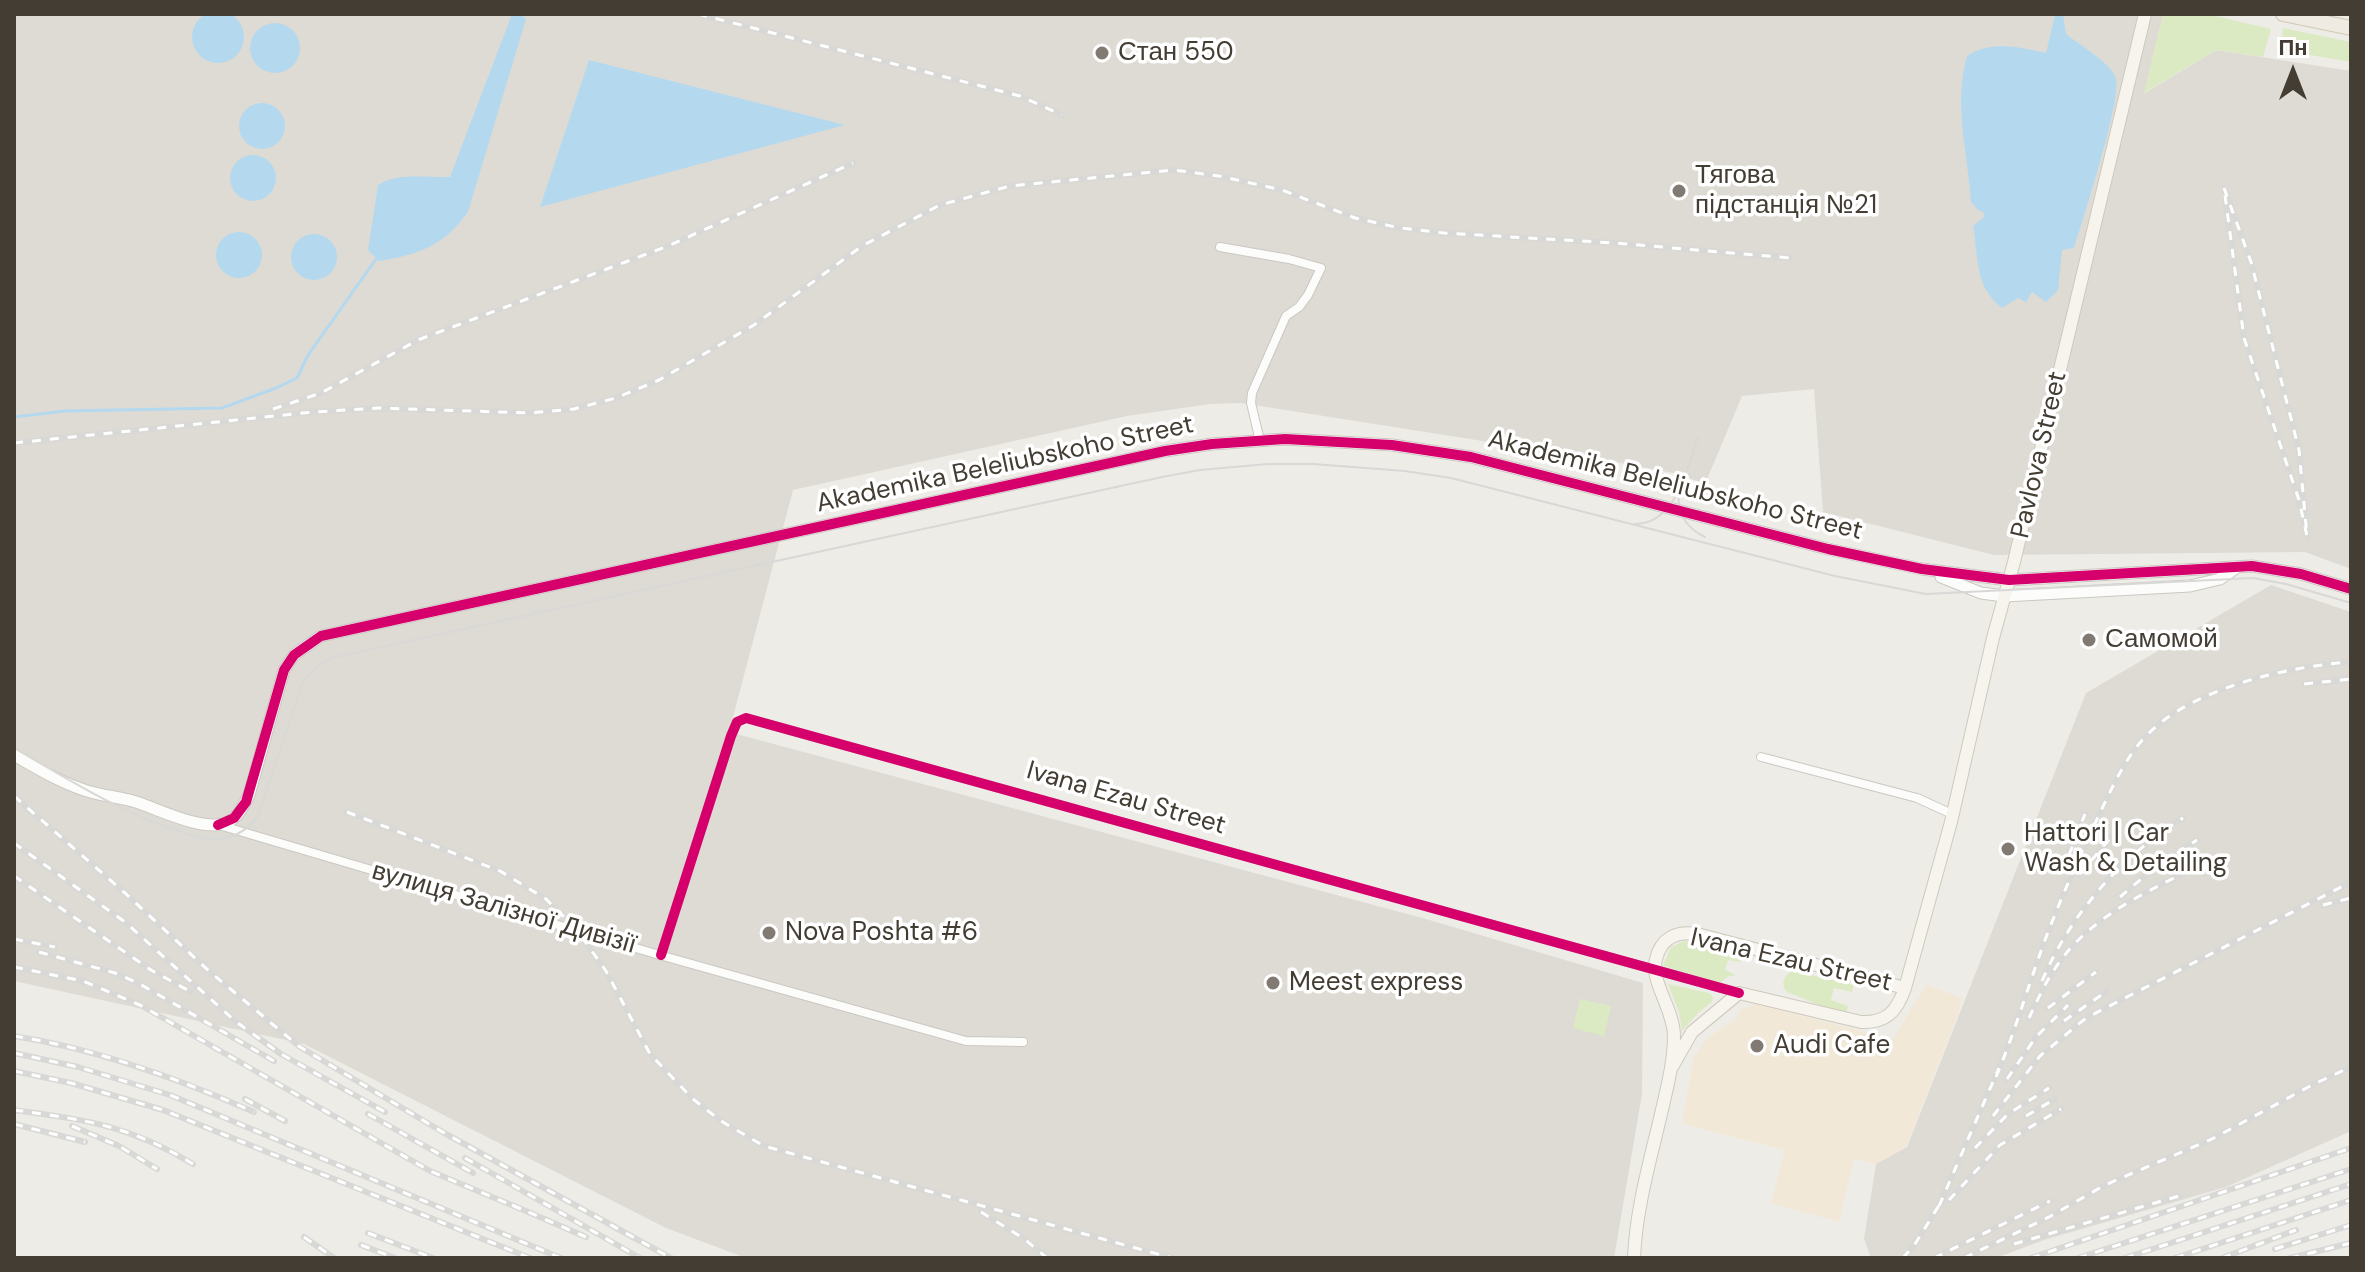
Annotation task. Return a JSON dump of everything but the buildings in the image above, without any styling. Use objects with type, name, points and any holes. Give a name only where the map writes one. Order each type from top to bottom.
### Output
[{"type":"main road","name":"Pavlova Street","points":[[1905,988],[1952,814],[2145,14]]},
{"type":"main road","points":[[2283,14],[2351,28]]},
{"type":"main road","name":"Ivana Ezau Street","points":[[1686,933],[1905,988],[1891,1016],[1871,1023],[1739,993],[1692,1032],[1672,1067],[1674,1037],[1671,1012],[1654,970],[1665,941],[1686,933]]},
{"type":"main road","points":[[1634,1258],[1639,1211],[1672,1067]]},
{"type":"street","points":[[1220,247],[1321,268],[1308,295],[1299,307],[1286,316],[1252,393],[1251,403],[1260,441]]},
{"type":"street","name":"Akademika Beleliubskoho Street","points":[[218,825],[234,818],[249,795],[284,670],[294,655],[321,636],[1165,451],[1260,441],[1344,441],[1449,453],[1828,549],[1922,569],[2009,580],[2239,566],[2281,569],[2351,589]]},
{"type":"street","name":"Akademika Beleliubskoho Street","points":[[1922,569],[1981,593],[2004,596],[2190,586],[2220,579],[2239,566]]},
{"type":"street","name":"Ivana Ezau Street","points":[[661,955],[731,736],[737,722],[746,718],[1739,993]]},
{"type":"street","points":[[14,755],[87,791],[193,821],[218,825]]},
{"type":"street","points":[[1761,757],[1917,798],[1952,814]]},
{"type":"street","name":"вулиця Залізної Дивізії","points":[[218,825],[966,1041],[1023,1042]]},
{"type":"shaded area","points":[[14,14],[2163,14],[2145,93],[2216,50],[2351,71],[2351,569],[2305,552],[1994,555],[1823,512],[1814,389],[1742,396],[1705,484],[1678,474],[1610,461],[1241,403],[1210,404],[1127,416],[793,490],[729,732],[1426,919],[1643,983],[1642,1094],[1614,1258],[746,1258],[666,1228],[304,1044],[14,981]]},
{"type":"shaded area","points":[[2271,585],[2351,612],[2351,1131],[2226,1187],[2044,1240],[1996,1258],[1871,1258],[1864,1239],[1876,1164],[1907,1147],[2086,693]]},
{"type":"shaded area","points":[[1926,985],[1962,998],[1959,1012],[1906,1147],[1876,1164],[1854,1159],[1839,1222],[1771,1203],[1785,1150],[1682,1124],[1693,1059],[1706,1039],[1737,1018],[1740,1010],[1755,1004],[1893,1039]]},
{"type":"green space","points":[[2163,14],[2207,14],[2271,29],[2263,57],[2216,50],[2144,93]]},
{"type":"green space","points":[[2283,28],[2351,42],[2351,62],[2281,50]]},
{"type":"green space","points":[[1692,940],[1741,957],[1740,962],[1728,960],[1725,970],[1736,975],[1720,983],[1663,966],[1671,947]]},
{"type":"green space","points":[[1793,971],[1854,985],[1852,992],[1834,988],[1831,1000],[1848,1006],[1846,1013],[1787,992],[1784,980]]},
{"type":"green space","points":[[1668,984],[1709,993],[1713,997],[1712,1002],[1682,1031],[1679,1012]]},
{"type":"green space","points":[[1580,999],[1611,1006],[1604,1036],[1573,1028]]},
{"type":"water","points":[[218,11],[236,19],[244,37],[236,55],[218,63],[200,55],[192,37],[200,19]]},
{"type":"water","points":[[512,14],[520,14],[526,19],[468,212],[440,241],[406,256],[379,261],[368,250],[378,185],[403,177],[450,177]]},
{"type":"water","points":[[2063,14],[2066,34],[2113,73],[2116,92],[2113,111],[2074,248],[2062,250],[2058,290],[2046,302],[2032,292],[2026,302],[2018,298],[2002,308],[1986,291],[1977,261],[1973,226],[1983,218],[1984,213],[1971,202],[1961,110],[1963,74],[1967,56],[1985,48],[2016,47],[2046,53],[2055,15]]},
{"type":"water","points":[[275,23],[292,31],[300,48],[292,65],[275,73],[258,65],[250,48],[258,31]]},
{"type":"water","points":[[589,60],[845,125],[540,207]]},
{"type":"water","points":[[262,103],[278,110],[285,126],[278,142],[262,149],[246,142],[239,126],[246,110]]},
{"type":"water","points":[[253,155],[269,162],[276,178],[269,194],[253,201],[237,194],[230,178],[237,162]]},
{"type":"water","points":[[239,232],[255,239],[262,255],[255,271],[239,278],[223,271],[216,255],[223,239]]},
{"type":"water","points":[[314,234],[330,241],[337,257],[330,273],[314,280],[298,273],[291,257],[298,241]]},
{"type":"waterway","points":[[14,417],[65,411],[222,408],[276,388],[297,378],[308,355],[376,259]]},
{"type":"tram line","points":[[1635,524],[1661,515],[1670,504],[1684,478],[1698,437]]},
{"type":"tram line","points":[[14,748],[131,813],[199,837],[227,838],[257,818],[303,682],[316,667],[331,658],[1162,477],[1268,464],[1405,471],[1451,478],[1835,576],[1926,594],[2253,578],[2351,603]]},
{"type":"tram line","points":[[1679,488],[1683,517],[1705,537]]},
{"type":"railway","points":[[698,14],[1020,96],[1062,115]]},
{"type":"railway","points":[[273,409],[321,393],[418,340],[668,246],[853,163]]},
{"type":"railway","points":[[14,443],[313,412],[379,408],[529,413],[574,409],[616,398],[659,380],[754,325],[862,246],[940,205],[1010,186],[1174,170],[1282,190],[1355,218],[1400,228],[1790,258]]},
{"type":"railway","points":[[2224,188],[2251,262],[2299,450],[2307,536],[2299,500],[2244,338],[2224,188]]},
{"type":"railway","points":[[1996,1077],[2070,878],[2114,784],[2140,743],[2167,718],[2216,692],[2271,674],[2351,662]]},
{"type":"railway","points":[[2304,684],[2351,679]]},
{"type":"railway","points":[[14,796],[210,972],[300,1047],[446,1134],[671,1258]]},
{"type":"railway","points":[[347,812],[500,871],[546,899],[577,930],[606,971],[650,1054],[693,1099],[721,1121],[764,1146],[1172,1258]]},
{"type":"railway","points":[[2069,855],[2085,814]]},
{"type":"railway","points":[[2042,981],[2068,932],[2100,889],[2139,850],[2183,818]]},
{"type":"railway","points":[[2080,874],[2111,837]]},
{"type":"railway","points":[[2120,897],[2153,869],[2197,840]]},
{"type":"railway","points":[[14,843],[125,922],[235,1021],[281,1054],[385,1112]]},
{"type":"railway","points":[[2029,1018],[2052,973],[2082,937],[2129,902],[2182,874]]},
{"type":"railway","points":[[14,876],[151,970],[191,992]]},
{"type":"railway","points":[[1993,1116],[2040,1056],[2086,1018],[2351,882]]},
{"type":"railway","points":[[2323,905],[2351,898]]},
{"type":"railway","points":[[14,939],[55,947]]},
{"type":"railway","points":[[39,952],[115,973],[138,983],[274,1061]]},
{"type":"railway","points":[[14,967],[83,981],[142,1006],[430,1171],[521,1209]]},
{"type":"railway","points":[[2048,1008],[2096,972]]},
{"type":"railway","points":[[2064,1021],[2107,991]]},
{"type":"railway","points":[[2007,1079],[2036,1037],[2068,1005]]},
{"type":"railway","points":[[14,1036],[136,1066],[254,1112]]},
{"type":"railway","points":[[14,1053],[78,1067],[170,1095],[561,1258]]},
{"type":"railway","points":[[1964,1258],[2049,1217],[2105,1185],[2212,1139],[2351,1067]]},
{"type":"railway","points":[[1939,1206],[1999,1068]]},
{"type":"railway","points":[[14,1071],[71,1083],[163,1110],[530,1258]]},
{"type":"railway","points":[[1975,1148],[2008,1114],[2049,1088]]},
{"type":"railway","points":[[245,1099],[285,1121]]},
{"type":"railway","points":[[2026,1116],[2055,1099]]},
{"type":"railway","points":[[1949,1200],[2000,1145],[2061,1109]]},
{"type":"railway","points":[[14,1110],[63,1117],[127,1132],[193,1164]]},
{"type":"railway","points":[[368,1114],[473,1173]]},
{"type":"railway","points":[[14,1124],[85,1142]]},
{"type":"railway","points":[[72,1126],[119,1146],[157,1169]]},
{"type":"railway","points":[[2031,1258],[2351,1148]]},
{"type":"railway","points":[[465,1158],[640,1258]]},
{"type":"railway","points":[[2078,1258],[2351,1169]]},
{"type":"railway","points":[[2125,1258],[2351,1184]]},
{"type":"railway","points":[[2014,1244],[2179,1196]]},
{"type":"railway","points":[[1903,1258],[1943,1199]]},
{"type":"railway","points":[[2175,1258],[2351,1200]]},
{"type":"railway","points":[[1934,1258],[2050,1201]]},
{"type":"railway","points":[[512,1205],[586,1237]]},
{"type":"railway","points":[[981,1212],[1023,1238],[1047,1258]]},
{"type":"railway","points":[[2275,1249],[2351,1225]]},
{"type":"railway","points":[[2222,1258],[2296,1230]]},
{"type":"railway","points":[[368,1233],[433,1258]]},
{"type":"railway","points":[[304,1237],[334,1258]]},
{"type":"railway","points":[[2290,1258],[2351,1243]]},
{"type":"railway","points":[[361,1245],[395,1258]]},
{"type":"cycle path","points":[[218,825],[234,818],[246,802],[284,670],[294,655],[321,636],[1165,451],[1212,444],[1285,439],[1392,445],[1471,457],[1828,549],[1922,569],[2009,580],[2252,566],[2301,574],[2351,589]]},
{"type":"cycle path","points":[[661,955],[731,736],[737,722],[746,718],[1739,993]]},
{"type":"place","name":"Стан 550","points":[[1102,53]]},
{"type":"place","name":"Тягова пiдстанцiя №21","points":[[1679,191]]},
{"type":"place","name":"Самомой","points":[[2089,640]]},
{"type":"place","name":"Hattori | Car Wash & Detailing","points":[[2008,849]]},
{"type":"place","name":"Nova Poshta #6","points":[[769,933]]},
{"type":"place","name":"Meest express","points":[[1273,983]]},
{"type":"place","name":"Audi Cafe","points":[[1757,1046]]}]
